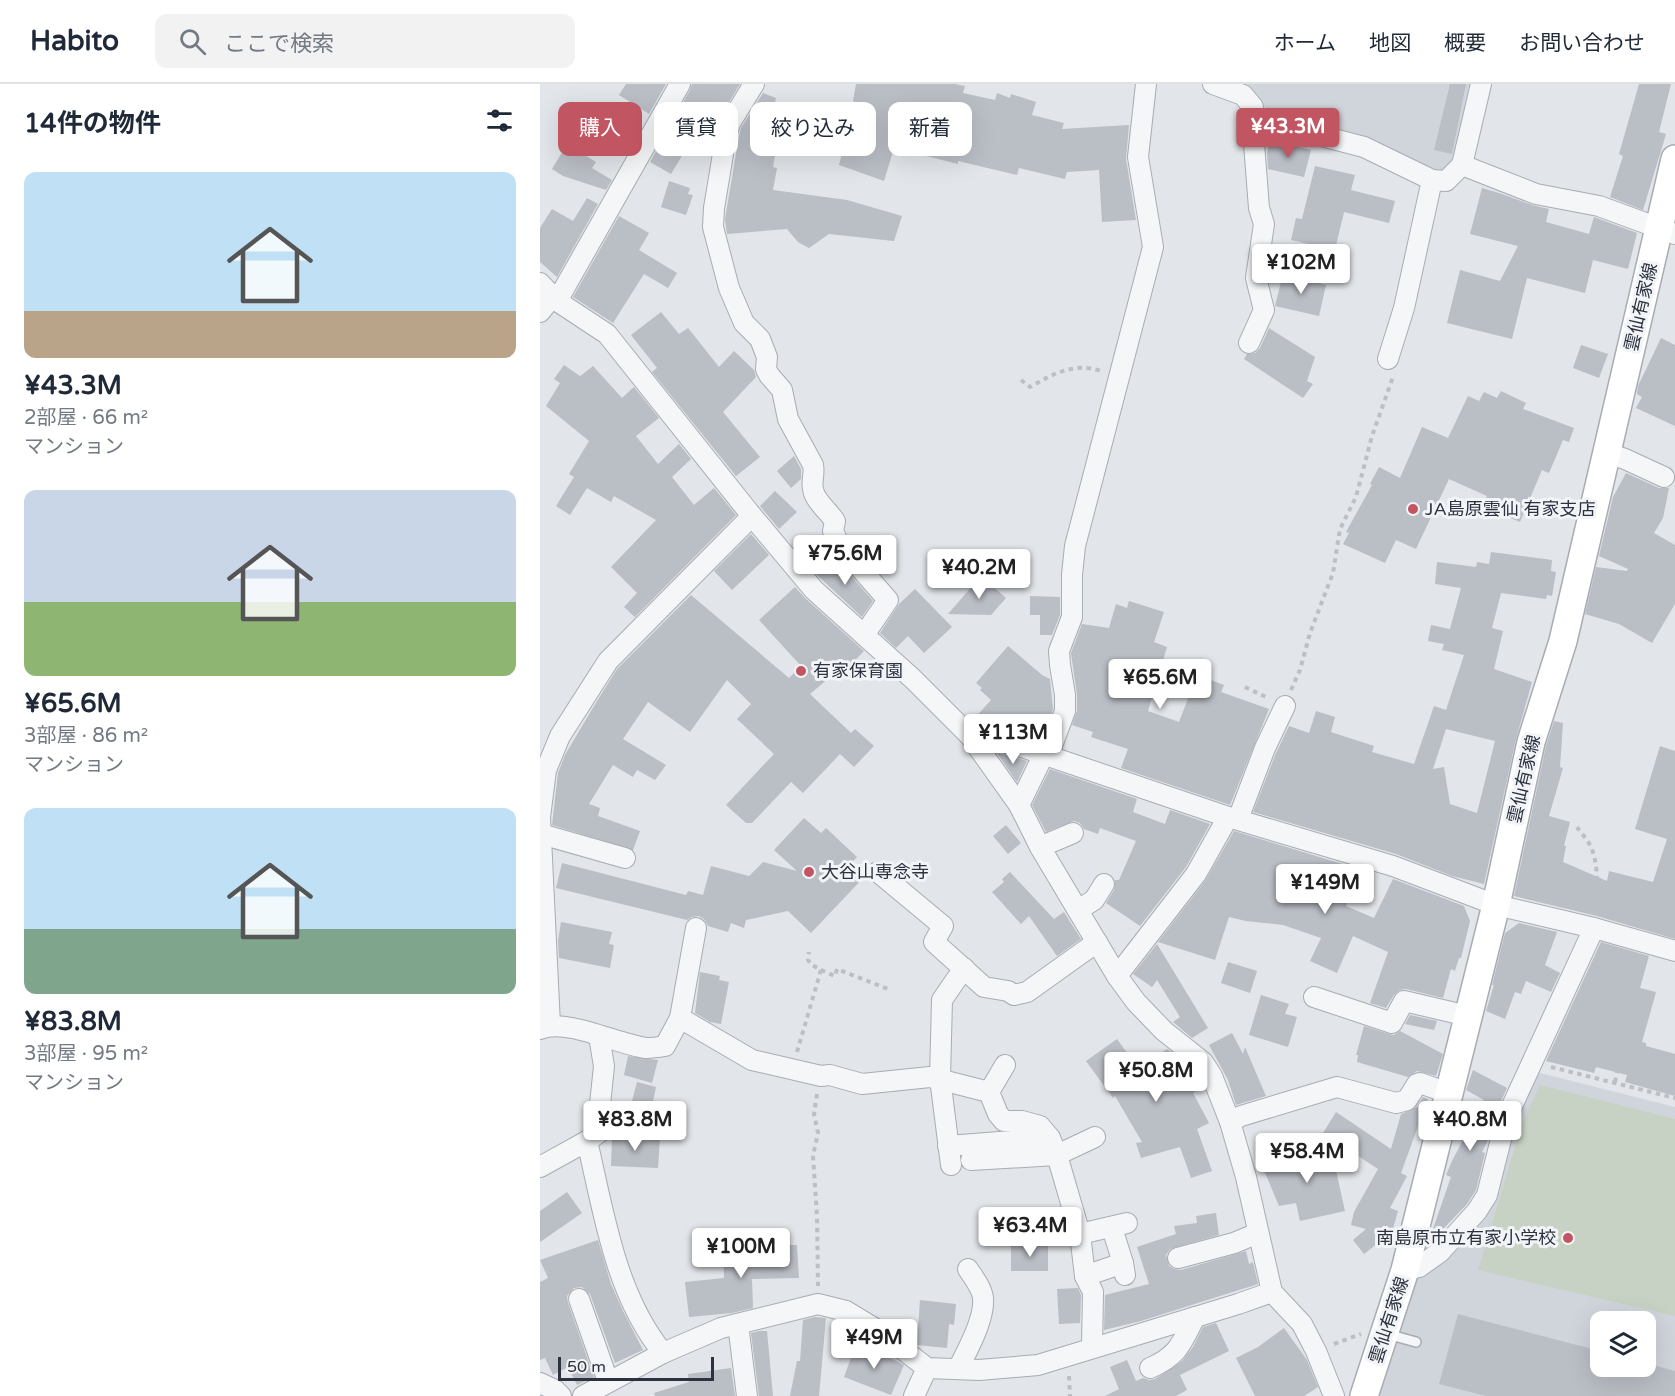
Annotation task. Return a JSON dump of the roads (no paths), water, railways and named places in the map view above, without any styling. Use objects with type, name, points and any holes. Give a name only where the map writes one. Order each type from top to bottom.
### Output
[{"type":"main road","name":"雲仙有家線","points":[[1364,1396],[1405,1270],[1496,905],[1531,742],[1563,641],[1607,453],[1667,231],[1675,159]]},
{"type":"street","points":[[540,312],[680,84]]},
{"type":"street","points":[[754,84],[730,123],[726,136],[713,227],[729,288],[744,323],[760,339],[767,357],[766,369],[782,390],[788,419],[813,465],[814,494],[835,521],[832,531],[839,544],[888,600],[864,635]]},
{"type":"street","points":[[1019,805],[1045,756],[1065,711],[1059,651],[1072,617],[1075,546],[1153,247],[1138,157],[1146,84]]},
{"type":"street","points":[[1213,84],[1243,95],[1253,107],[1259,208],[1264,224],[1256,278],[1264,310],[1250,343]]},
{"type":"street","points":[[1252,118],[1364,147],[1432,180],[1446,181],[1462,165],[1481,84]]},
{"type":"street","points":[[1462,165],[1536,194],[1599,206],[1667,231]]},
{"type":"street","points":[[1388,359],[1404,308],[1432,180]]},
{"type":"street","points":[[550,293],[607,334],[814,590],[970,736],[1019,805],[1040,847],[1117,976],[1136,1002],[1164,1031],[1203,1062],[1212,1076],[1230,1122],[1272,1292],[1302,1324],[1316,1351],[1334,1396]]},
{"type":"street","points":[[1607,453],[1664,477]]},
{"type":"street","points":[[696,928],[681,1018],[665,1046],[649,1048],[575,1028],[545,1027],[540,822],[546,770],[560,735],[608,661],[752,516]]},
{"type":"street","points":[[1117,976],[1196,873],[1233,818],[1285,705]]},
{"type":"street","points":[[970,736],[984,737],[1016,746],[1233,818],[1393,866],[1496,905],[1594,928],[1675,951]]},
{"type":"street","points":[[540,822],[625,858]]},
{"type":"street","points":[[1040,847],[1073,833]]},
{"type":"street","points":[[878,872],[943,926],[934,942],[984,987],[1008,991],[1014,995],[1027,992],[1096,942]]},
{"type":"street","points":[[1078,910],[1094,900],[1104,884]]},
{"type":"street","points":[[1405,1270],[1419,1268],[1440,1252],[1477,1211],[1486,1195],[1506,1119],[1594,928]]},
{"type":"street","points":[[963,968],[942,1000],[940,1078],[950,1155],[1054,1146]]},
{"type":"street","points":[[1314,997],[1392,1023],[1404,1000],[1468,1016]]},
{"type":"street","points":[[681,1018],[752,1060],[821,1076],[830,1075],[862,1084],[930,1077],[989,1092]]},
{"type":"street","points":[[599,1036],[604,1066],[592,1137],[605,1220],[628,1293],[647,1334],[663,1353]]},
{"type":"street","points":[[989,1092],[1005,1065]]},
{"type":"street","points":[[1230,1122],[1241,1116],[1337,1087],[1396,1103],[1407,1100],[1420,1083],[1448,1093]]},
{"type":"street","points":[[989,1092],[998,1114],[1005,1121],[1022,1120],[1040,1126],[1054,1146],[1080,1234],[1085,1276],[1093,1292],[1092,1347]]},
{"type":"street","points":[[540,1167],[592,1137],[622,1116]]},
{"type":"street","points":[[971,1160],[1095,1137]]},
{"type":"street","points":[[1054,1235],[1080,1234],[1120,1225],[1124,1269],[1085,1276]]},
{"type":"street","points":[[1178,1258],[1234,1244],[1258,1233]]},
{"type":"street","points":[[958,1369],[972,1340],[983,1298],[968,1269]]},
{"type":"street","points":[[583,1396],[663,1353],[722,1328],[818,1304],[846,1311],[879,1331],[927,1368],[1013,1368],[1038,1365],[1272,1292]]},
{"type":"street","points":[[579,1299],[608,1381]]},
{"type":"street","points":[[1150,1368],[1167,1361],[1175,1354],[1195,1317]]},
{"type":"street","points":[[738,1324],[747,1396]]},
{"type":"street","points":[[914,1396],[927,1368]]},
{"type":"street","points":[[540,1383],[555,1390],[561,1396]]},
{"type":"lane","points":[[1385,1334],[1416,1342]]},
{"type":"place","name":"JA島原雲仙 有家支店","points":[[1413,509]]},
{"type":"place","name":"有家保育園","points":[[801,671]]},
{"type":"place","name":"大谷山専念寺","points":[[809,872]]},
{"type":"place","name":"南島原市立有家小学校","points":[[1568,1238]]}]
